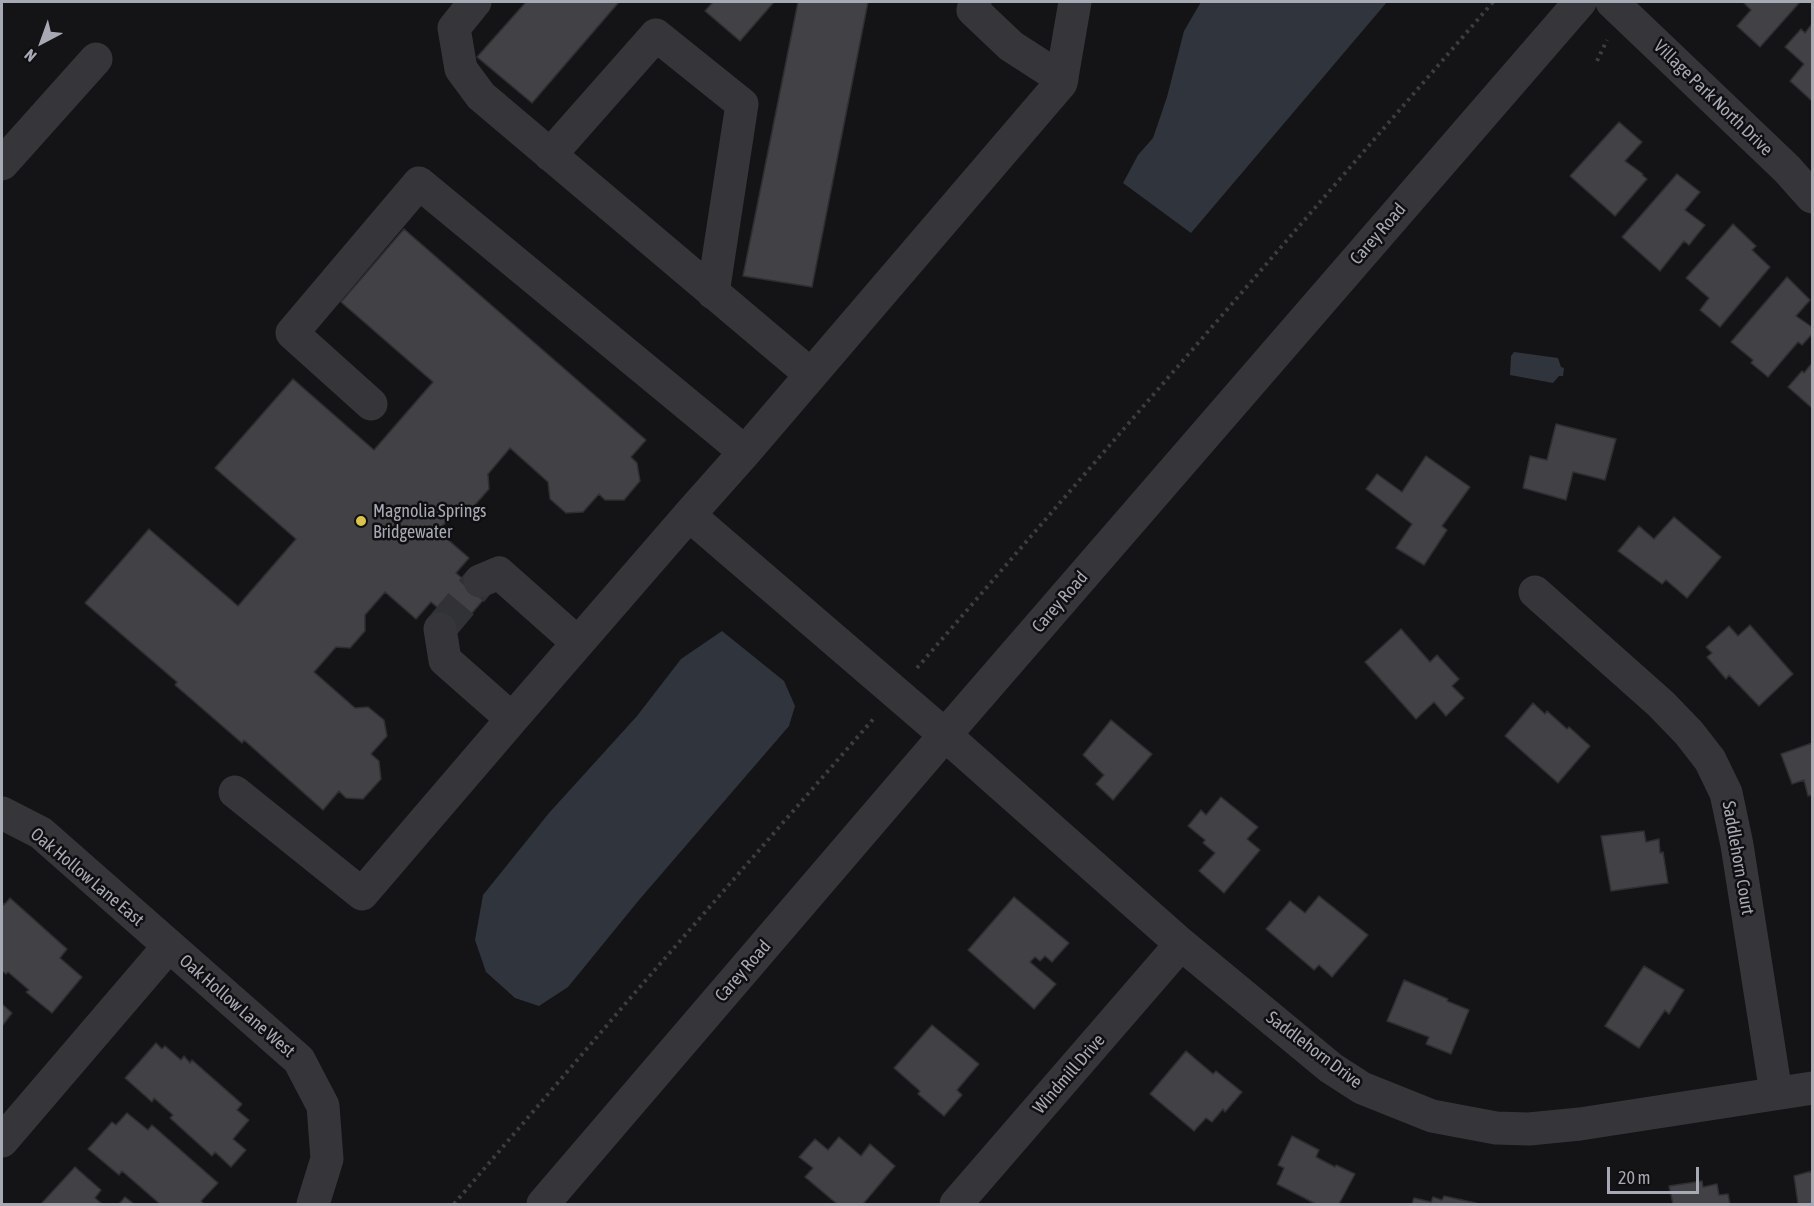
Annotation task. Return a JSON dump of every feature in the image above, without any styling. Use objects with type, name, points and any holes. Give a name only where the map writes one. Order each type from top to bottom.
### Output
[{"type":"street","points":[[475,2],[454,28],[461,69],[481,96],[810,374]]},
{"type":"street","points":[[975,2],[973,10],[1011,46],[1062,79]]},
{"type":"street","points":[[235,792],[362,894],[1010,145],[1061,83],[1075,2]]},
{"type":"street","name":"Carey Road","points":[[543,1204],[945,735],[1580,2]]},
{"type":"street","name":"Village Park North Drive","points":[[1612,2],[1787,169],[1812,197]]},
{"type":"street","points":[[550,155],[656,34],[742,104],[713,293]]},
{"type":"street","points":[[2,164],[96,59]]},
{"type":"street","points":[[371,404],[292,333],[419,183],[745,452]]},
{"type":"street","name":"Saddlehorn Drive","points":[[689,515],[896,692],[1181,944],[1330,1068],[1362,1088],[1432,1116],[1496,1128],[1529,1129],[1580,1124],[1812,1088]]},
{"type":"street","points":[[480,581],[499,573],[578,643]]},
{"type":"street","name":"Saddlehorn Court","points":[[1535,592],[1661,704],[1689,733],[1710,760],[1726,793],[1737,845],[1776,1093]]},
{"type":"street","points":[[440,629],[445,660],[512,719]]},
{"type":"street","name":"Oak Hollow Lane East","points":[[2,813],[41,833],[169,946]]},
{"type":"street","name":"Windmill Drive","points":[[956,1204],[1181,944]]},
{"type":"street","points":[[2,1141],[169,946]]},
{"type":"street","name":"Oak Hollow Lane West","points":[[169,946],[299,1060],[323,1106],[327,1159],[313,1204]]},
{"type":"path","points":[[454,1204],[1493,2]]},
{"type":"shaded area","points":[[1201,2],[1387,2],[1191,233],[1123,183],[1138,155],[1153,138],[1167,97],[1184,31]]},
{"type":"shaded area","points":[[1514,352],[1558,358],[1561,367],[1564,368],[1563,376],[1559,376],[1553,383],[1510,375],[1511,356]]},
{"type":"shaded area","points":[[722,631],[784,681],[795,706],[789,726],[639,900],[568,987],[539,1006],[515,998],[486,972],[475,940],[483,895],[549,813],[637,716],[681,659]]},
{"type":"building","points":[[526,2],[619,2],[532,103],[477,57]]},
{"type":"building","points":[[713,2],[774,2],[740,41],[705,11]]},
{"type":"building","points":[[798,2],[868,2],[812,287],[743,276]]},
{"type":"building","points":[[1743,2],[1800,2],[1760,47],[1737,26],[1751,10]]},
{"type":"building","points":[[1812,24],[1812,101],[1790,81],[1804,64],[1785,47],[1801,29],[1805,33]]},
{"type":"building","points":[[1619,122],[1642,142],[1625,161],[1647,179],[1615,216],[1570,176]]},
{"type":"building","points":[[1677,174],[1700,192],[1685,210],[1705,225],[1689,245],[1684,241],[1660,271],[1622,237]]},
{"type":"building","points":[[1733,224],[1756,246],[1752,250],[1770,267],[1720,327],[1700,310],[1709,298],[1686,278]]},
{"type":"building","name":"Magnolia Springs Bridgewater","points":[[404,229],[646,440],[631,457],[637,463],[640,481],[624,500],[605,500],[599,494],[583,512],[566,513],[550,499],[548,482],[510,448],[488,474],[489,489],[474,506],[460,506],[438,531],[469,558],[456,573],[485,598],[460,627],[431,602],[416,619],[385,592],[365,615],[365,631],[350,648],[336,647],[314,672],[355,708],[368,707],[384,720],[387,736],[371,754],[379,761],[381,779],[363,799],[346,798],[339,791],[323,810],[244,740],[242,743],[175,685],[177,682],[85,603],[149,529],[238,606],[296,539],[215,468],[293,379],[374,450],[433,382],[341,302]]},
{"type":"building","points":[[1787,277],[1810,300],[1796,316],[1812,327],[1812,334],[1802,345],[1798,342],[1768,377],[1751,363],[1753,360],[1731,342]]},
{"type":"building","points":[[1812,363],[1812,408],[1788,387]]},
{"type":"building","points":[[1556,424],[1616,439],[1605,480],[1573,472],[1566,500],[1523,488],[1530,456],[1547,460]]},
{"type":"building","points":[[1426,456],[1470,487],[1442,526],[1447,530],[1424,565],[1396,548],[1412,524],[1366,489],[1377,474],[1402,492]]},
{"type":"building","points":[[1674,517],[1721,557],[1687,598],[1666,580],[1662,584],[1618,551],[1639,526],[1654,539]]},
{"type":"building","points":[[1750,625],[1793,674],[1759,706],[1729,675],[1726,679],[1707,657],[1712,653],[1706,647],[1729,626],[1738,636]]},
{"type":"building","points":[[1401,629],[1430,662],[1437,655],[1459,679],[1452,686],[1464,698],[1446,716],[1434,702],[1416,719],[1365,662]]},
{"type":"building","points":[[1533,703],[1545,714],[1547,711],[1567,729],[1569,727],[1590,746],[1558,783],[1505,736]]},
{"type":"building","points":[[1111,720],[1152,754],[1113,800],[1096,784],[1104,775],[1083,755]]},
{"type":"building","points":[[1812,743],[1812,795],[1808,796],[1804,780],[1792,784],[1781,754]]},
{"type":"building","points":[[1221,797],[1258,827],[1247,839],[1260,850],[1224,893],[1199,871],[1215,853],[1203,843],[1205,840],[1188,826],[1201,810],[1206,815]]},
{"type":"building","points":[[1644,831],[1646,842],[1659,839],[1660,853],[1663,852],[1668,883],[1611,891],[1601,836]]},
{"type":"building","points":[[1319,896],[1368,935],[1332,977],[1319,965],[1314,970],[1266,929],[1290,901],[1305,913]]},
{"type":"building","points":[[1014,897],[1069,943],[1052,962],[1045,956],[1040,961],[1035,957],[1030,962],[1056,984],[1034,1009],[968,950]]},
{"type":"building","points":[[10,898],[67,949],[60,958],[82,977],[52,1013],[26,992],[29,990],[8,972],[6,974],[2,971],[2,902],[4,905]]},
{"type":"building","points":[[1644,966],[1684,990],[1669,1014],[1665,1010],[1639,1048],[1605,1026]]},
{"type":"building","points":[[1404,980],[1469,1010],[1451,1054],[1426,1044],[1429,1037],[1387,1021]]},
{"type":"building","points":[[2,1004],[12,1013],[2,1026]]},
{"type":"building","points":[[932,1025],[979,1064],[957,1090],[962,1095],[944,1116],[918,1094],[920,1091],[894,1068]]},
{"type":"building","points":[[156,1043],[162,1049],[165,1046],[181,1060],[184,1056],[190,1063],[192,1060],[242,1104],[237,1110],[249,1120],[233,1139],[246,1150],[231,1167],[215,1152],[212,1156],[170,1118],[173,1115],[154,1098],[152,1102],[125,1078]]},
{"type":"building","points":[[1186,1051],[1213,1074],[1216,1071],[1242,1092],[1225,1112],[1223,1109],[1212,1122],[1206,1118],[1194,1131],[1150,1094]]},
{"type":"building","points":[[127,1113],[148,1130],[152,1125],[218,1183],[201,1201],[203,1203],[160,1204],[122,1171],[119,1175],[88,1149],[112,1122],[116,1125]]},
{"type":"building","points":[[1292,1136],[1319,1150],[1316,1157],[1355,1174],[1339,1204],[1316,1204],[1277,1184],[1284,1168],[1278,1165]]},
{"type":"building","points":[[839,1137],[861,1156],[870,1144],[895,1166],[863,1204],[837,1204],[805,1177],[813,1168],[799,1157],[815,1139],[828,1150]]},
{"type":"building","points":[[75,1167],[101,1190],[95,1198],[102,1204],[41,1204]]},
{"type":"building","points":[[1812,1171],[1812,1204],[1798,1204],[1794,1176]]},
{"type":"building","points":[[1702,1181],[1703,1187],[1717,1184],[1719,1195],[1728,1194],[1730,1204],[1673,1204],[1669,1186]]},
{"type":"building","points":[[1444,1196],[1476,1204],[1412,1204],[1414,1198],[1431,1202],[1433,1197],[1442,1200]]},
{"type":"building","points":[[125,1197],[134,1204],[119,1204]]},
{"type":"tunnel","points":[[440,629],[480,581]]},
{"type":"place","name":"Magnolia Springs Bridgewater","points":[[361,521]]}]
